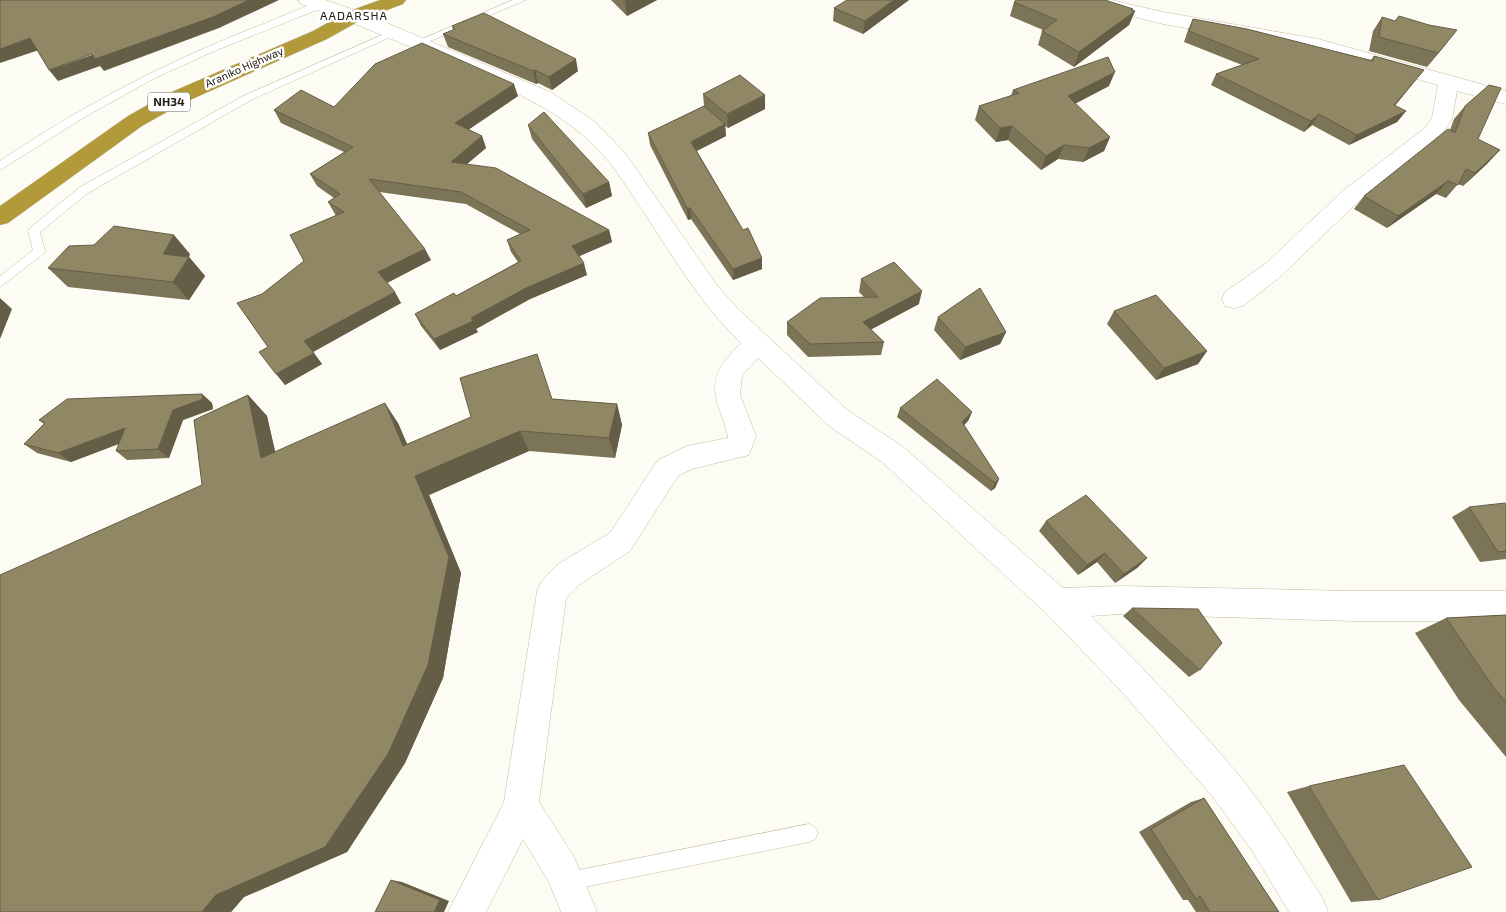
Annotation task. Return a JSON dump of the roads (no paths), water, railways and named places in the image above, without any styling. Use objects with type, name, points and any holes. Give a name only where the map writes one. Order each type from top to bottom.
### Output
[{"type":"highway","name":"Araniko Highway","points":[[0,217],[135,121],[215,80],[320,34],[352,8],[397,0]]},
{"type":"street","points":[[1088,0],[1163,18],[1318,45],[1506,98]]},
{"type":"street","points":[[319,5],[352,8],[394,33],[543,97],[587,126],[617,158],[707,290],[756,344],[838,418],[892,454],[1057,603],[1134,682],[1225,784],[1265,840],[1310,912]]},
{"type":"street","points":[[1234,299],[1273,270],[1345,201],[1432,133],[1442,119],[1449,82]]},
{"type":"street","points":[[466,912],[521,806],[552,592],[569,574],[620,542],[668,468],[687,458],[738,447],[742,436],[727,395],[730,371],[756,344]]},
{"type":"street","points":[[1057,603],[1120,600],[1353,606],[1506,606]]},
{"type":"street","points":[[521,806],[546,841],[574,896]]},
{"type":"lane","points":[[418,43],[520,0]]},
{"type":"lane","points":[[0,166],[52,130],[173,66],[319,5]]},
{"type":"lane","points":[[0,283],[39,251],[34,231],[84,190],[247,98],[394,33]]},
{"type":"lane","points":[[574,896],[810,833]]},
{"type":"district","name":"AADARSHA","points":[[354,16]]}]
